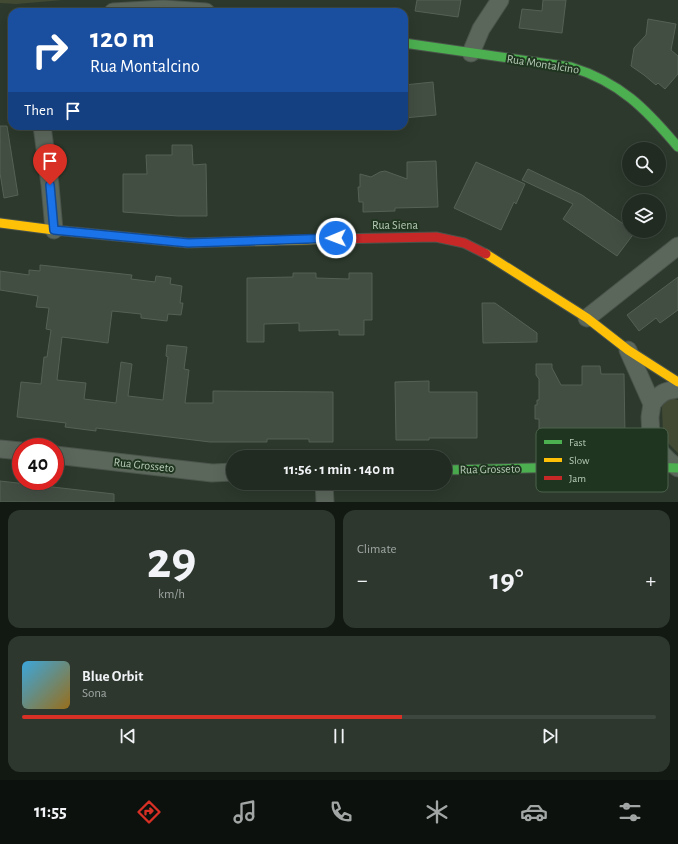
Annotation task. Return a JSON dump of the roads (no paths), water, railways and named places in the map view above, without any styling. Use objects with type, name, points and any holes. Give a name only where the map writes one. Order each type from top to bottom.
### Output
[{"type":"street","points":[[471,53],[481,29],[500,0]]},
{"type":"street","name":"Rua Montalcino","points":[[408,44],[571,67],[592,74],[609,82],[639,105],[678,147]]},
{"type":"street","points":[[43,130],[54,230]]},
{"type":"street","name":"Rua Siena","points":[[0,223],[54,230],[188,243],[299,239],[436,237],[464,243],[481,251],[587,318],[628,350],[678,382]]},
{"type":"street","points":[[587,318],[678,246]]},
{"type":"street","points":[[628,350],[652,404]]},
{"type":"street","points":[[651,428],[650,417],[652,404],[660,394],[669,390],[678,389]]},
{"type":"street","points":[[0,449],[12,450]]},
{"type":"street","name":"Rua Grosseto","points":[[64,456],[212,472],[226,472]]},
{"type":"street","points":[[668,461],[678,468]]},
{"type":"street","name":"Rua Grosseto","points":[[452,470],[536,468]]},
{"type":"street","name":"Rua Grosseto","points":[[668,468],[678,468]]},
{"type":"street","points":[[324,490],[324,502]]}]
